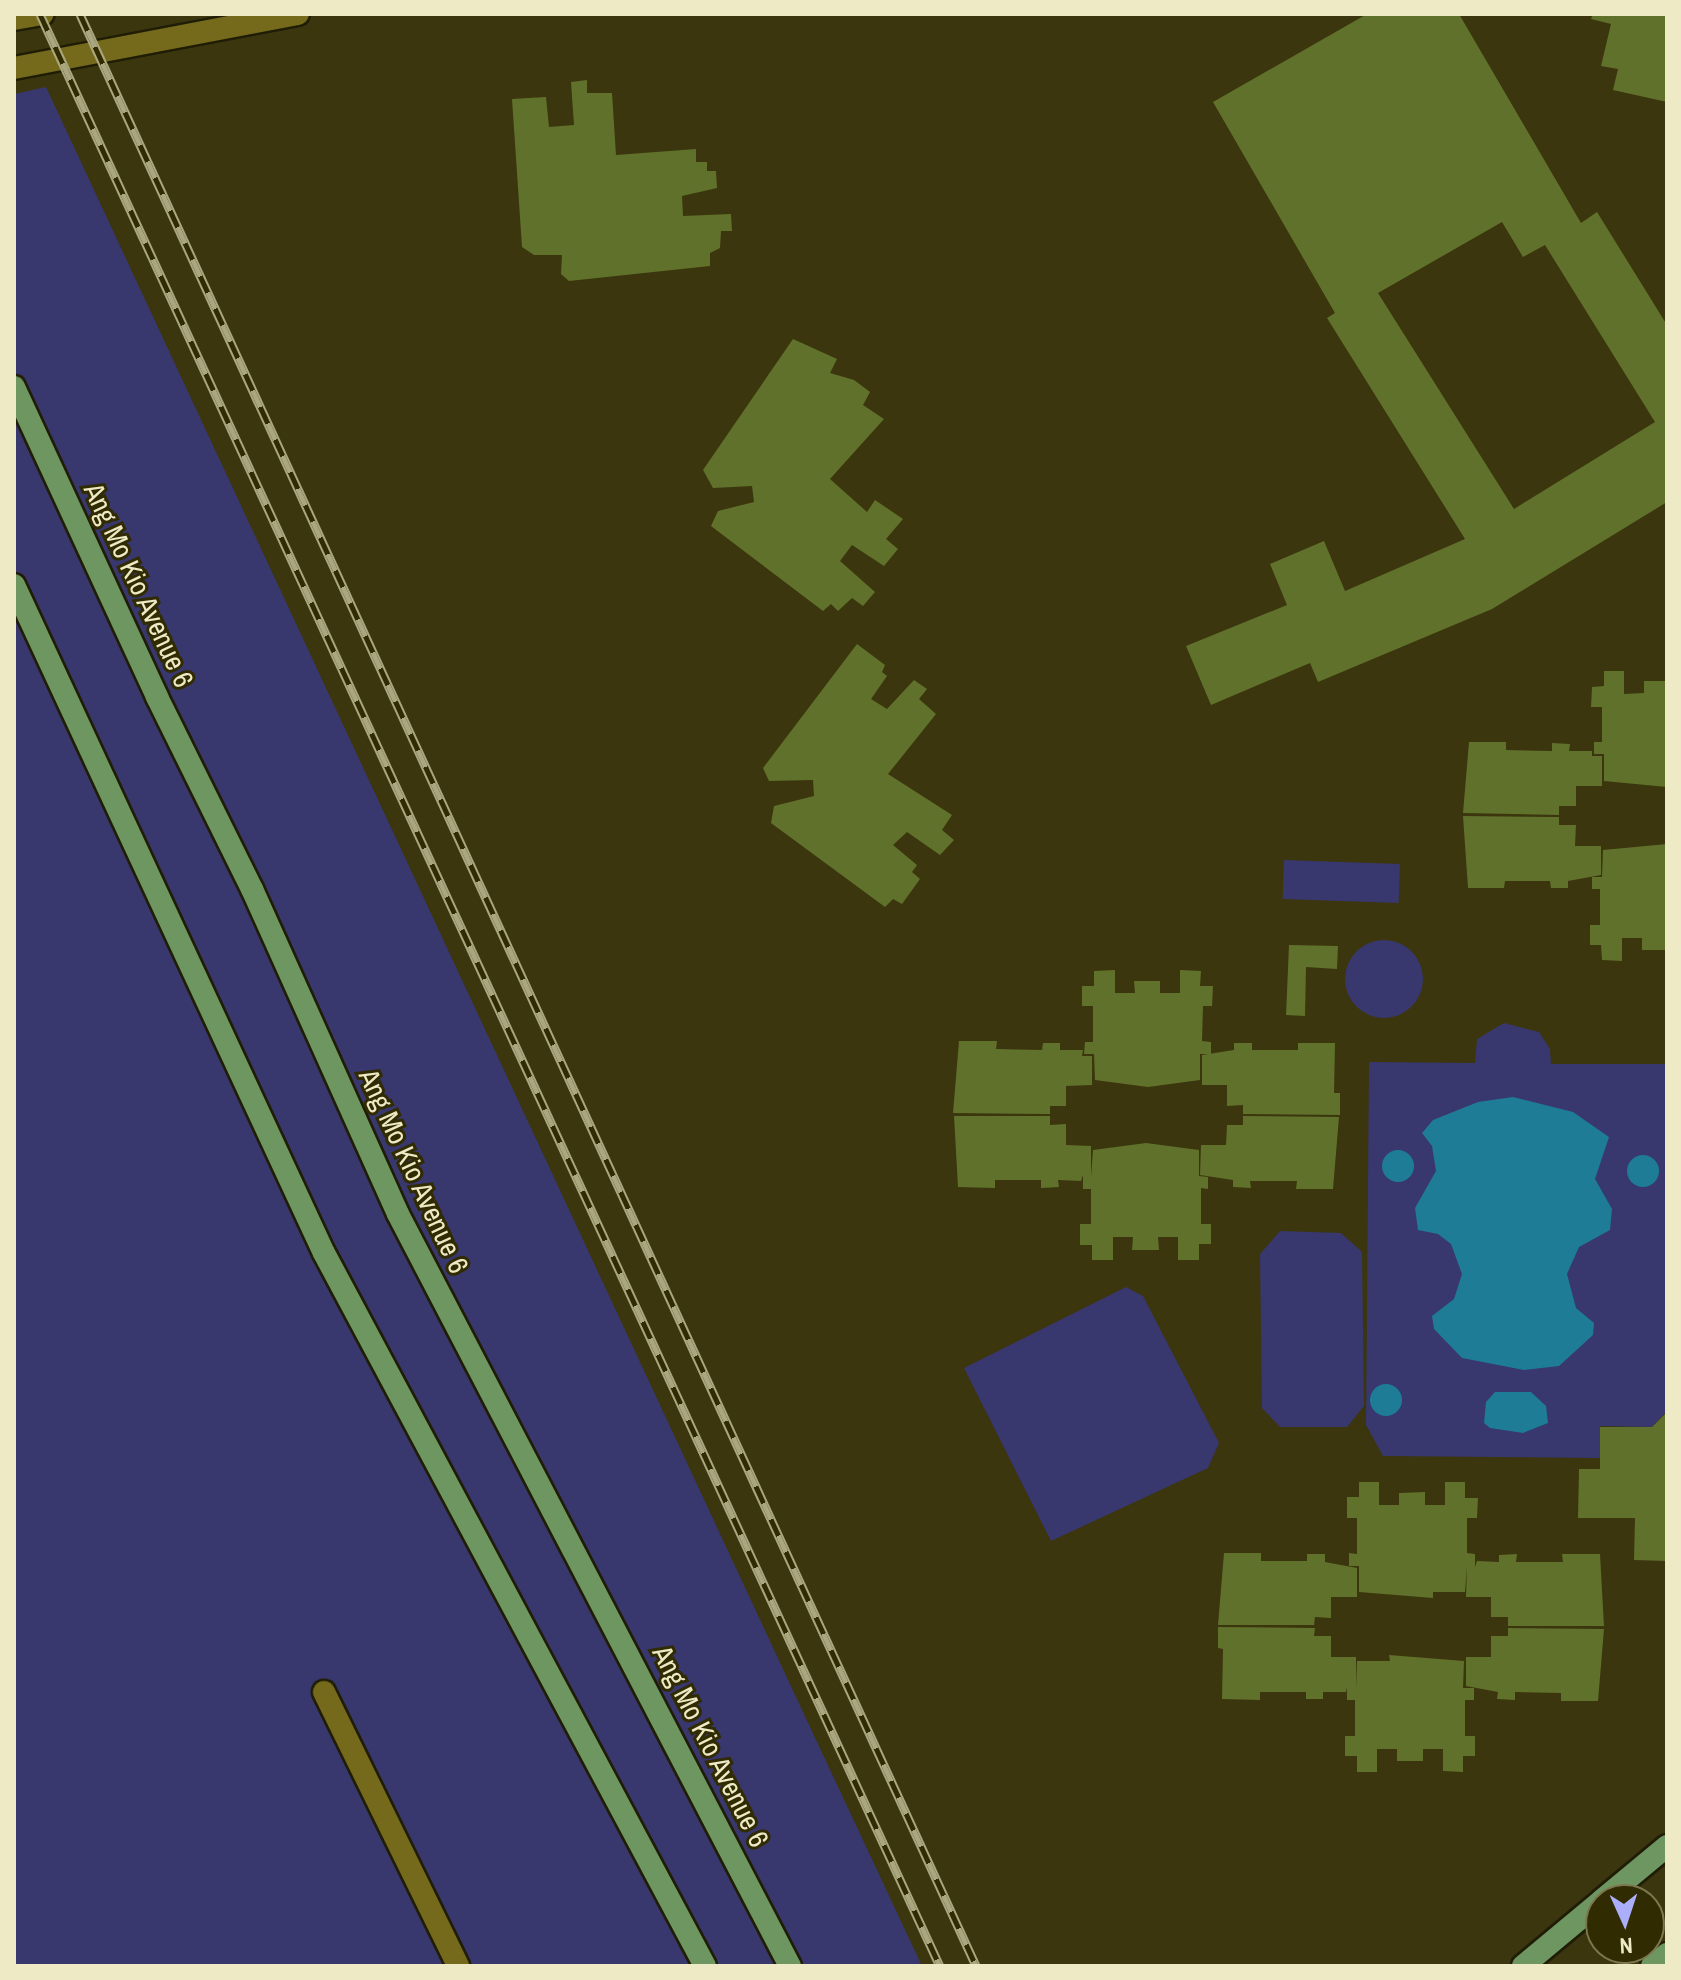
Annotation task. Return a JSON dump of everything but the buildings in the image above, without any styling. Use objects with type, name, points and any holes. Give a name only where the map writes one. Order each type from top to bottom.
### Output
[{"type":"main road","name":"Ang Mo Kio Avenue 6","points":[[14,387],[157,697],[252,889],[398,1214],[790,1966]]},
{"type":"main road","points":[[14,585],[324,1253],[705,1966]]},
{"type":"main road","points":[[1621,1884],[1667,1846]]},
{"type":"main road","points":[[1523,1966],[1585,1914]]},
{"type":"main road","points":[[1652,1966],[1667,1954]]},
{"type":"street","points":[[14,19],[43,14]]},
{"type":"street","points":[[14,68],[298,14]]},
{"type":"street","points":[[324,1692],[458,1966]]},
{"type":"shaded area","points":[[46,87],[922,1966],[14,1966],[14,94]]},
{"type":"shaded area","points":[[1284,860],[1400,864],[1399,903],[1283,899]]},
{"type":"shaded area","points":[[1376,940],[1392,940],[1406,946],[1417,957],[1423,979],[1417,1001],[1406,1012],[1392,1018],[1376,1018],[1362,1012],[1351,1001],[1345,987],[1345,971],[1351,957],[1362,946]]},
{"type":"shaded area","points":[[1504,1023],[1539,1032],[1550,1049],[1551,1064],[1667,1064],[1667,1411],[1652,1427],[1600,1426],[1600,1458],[1383,1456],[1366,1425],[1369,1062],[1475,1063],[1477,1039]]},
{"type":"shaded area","points":[[1280,1231],[1341,1233],[1362,1252],[1364,1406],[1347,1427],[1280,1427],[1262,1408],[1260,1254]]},
{"type":"shaded area","points":[[1126,1287],[1143,1296],[1219,1443],[1208,1468],[1051,1541],[964,1368]]},
{"type":"water","points":[[1513,1097],[1573,1112],[1609,1137],[1595,1179],[1612,1209],[1610,1230],[1579,1247],[1567,1274],[1576,1308],[1594,1323],[1593,1335],[1559,1366],[1524,1370],[1462,1358],[1434,1329],[1432,1316],[1454,1299],[1462,1274],[1451,1244],[1438,1234],[1418,1230],[1415,1208],[1436,1171],[1432,1146],[1422,1133],[1433,1120],[1478,1102]]},
{"type":"water","points":[[1398,1150],[1409,1155],[1414,1166],[1409,1177],[1398,1182],[1387,1177],[1382,1166],[1387,1155]]},
{"type":"water","points":[[1643,1155],[1654,1160],[1659,1171],[1654,1182],[1643,1187],[1632,1182],[1627,1171],[1632,1160]]},
{"type":"water","points":[[1386,1384],[1397,1389],[1402,1400],[1397,1411],[1386,1416],[1375,1411],[1370,1400],[1375,1389]]},
{"type":"water","points":[[1495,1392],[1531,1392],[1546,1406],[1548,1423],[1523,1433],[1490,1428],[1484,1423],[1486,1402]]},
{"type":"railway","points":[[40,14],[940,1966]]},
{"type":"railway","points":[[80,14],[976,1966]]}]
